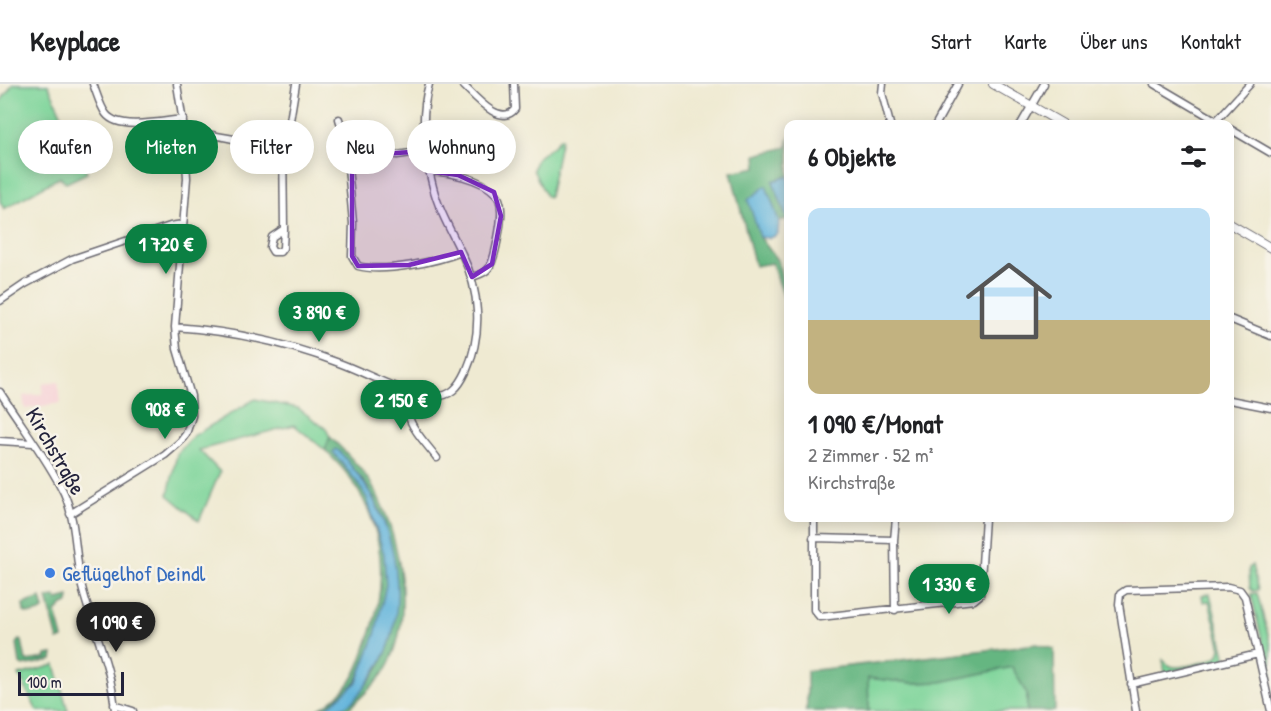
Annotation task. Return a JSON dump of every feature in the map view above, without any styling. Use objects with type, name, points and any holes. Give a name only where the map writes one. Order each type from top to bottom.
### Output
[{"type":"street","points":[[93,84],[102,108],[116,122],[128,124],[183,119],[177,84]]},
{"type":"street","points":[[290,120],[296,84]]},
{"type":"street","points":[[424,120],[429,84]]},
{"type":"street","points":[[462,84],[490,110],[502,116],[510,114],[515,109],[514,84]]},
{"type":"street","points":[[883,84],[882,93],[889,120]]},
{"type":"street","points":[[938,120],[958,84]]},
{"type":"street","points":[[993,84],[1056,120]]},
{"type":"street","points":[[1023,120],[1044,84]]},
{"type":"street","points":[[1154,84],[1214,120]]},
{"type":"street","points":[[1221,120],[1250,84]]},
{"type":"street","points":[[1234,131],[1271,153]]},
{"type":"street","points":[[70,514],[165,455],[186,434],[192,416],[191,396],[177,349],[175,327],[187,174]]},
{"type":"street","points":[[283,174],[284,229]]},
{"type":"street","points":[[349,174],[354,262],[364,268],[409,265],[447,258],[461,252]]},
{"type":"street","points":[[175,327],[218,330],[263,339],[339,363],[407,391],[435,397],[455,391],[462,380],[472,353],[477,326],[476,299],[472,277],[437,203],[430,174]]},
{"type":"street","points":[[451,174],[473,180],[494,192],[498,198],[501,216],[492,264],[485,272],[472,277]]},
{"type":"street","points":[[0,300],[72,259],[170,226],[183,224]]},
{"type":"street","points":[[1234,226],[1271,248]]},
{"type":"street","points":[[1234,321],[1271,336]]},
{"type":"street","points":[[407,391],[406,404],[409,421],[437,458]]},
{"type":"street","name":"Kirchstraße","points":[[0,392],[63,492],[70,514],[86,604],[107,664],[115,708],[133,711]]},
{"type":"street","points":[[1234,401],[1271,408]]},
{"type":"street","points":[[0,441],[33,443]]},
{"type":"street","points":[[814,522],[814,610],[820,617],[895,610],[978,598],[985,522]]},
{"type":"street","points":[[895,610],[896,522]]},
{"type":"street","points":[[813,538],[894,540]]},
{"type":"street","points":[[1136,711],[1119,604],[1120,594],[1126,590],[1237,588],[1245,597],[1271,711]]},
{"type":"street","points":[[1131,684],[1258,654]]},
{"type":"highlighted area","points":[[426,151],[429,171],[458,175],[494,192],[501,216],[492,264],[472,277],[461,252],[409,265],[358,266],[352,256],[352,156]]},
{"type":"shaded area","points":[[58,381],[61,403],[25,409],[23,396],[42,394],[43,383]]},
{"type":"green space","points":[[13,84],[48,84],[64,120],[18,120],[18,174],[85,174],[66,183],[60,177],[4,209],[0,201],[0,102]]},
{"type":"green space","points":[[561,138],[549,197],[546,196],[533,170],[536,159]]},
{"type":"green space","points":[[784,148],[784,178],[773,181],[784,209],[784,220],[779,221],[766,187],[760,237],[778,261],[784,298],[772,263],[755,266],[731,172],[757,167],[756,155]]},
{"type":"green space","points":[[255,399],[298,408],[326,429],[330,437],[325,450],[294,425],[199,450],[220,472],[199,521],[168,495],[177,454],[193,436]]},
{"type":"green space","points":[[330,437],[350,457],[377,494],[392,534],[401,578],[401,623],[397,644],[389,664],[376,682],[346,711],[340,711],[366,686],[385,655],[396,611],[396,586],[394,560],[388,535],[370,490],[357,473],[333,452],[367,498],[384,554],[386,585],[375,635],[356,682],[326,710],[316,711],[337,697],[356,673],[375,619],[381,575],[376,533],[369,513],[360,493],[347,474],[325,450]]},
{"type":"green space","points":[[1252,565],[1258,590],[1253,591],[1250,588],[1249,568]]},
{"type":"green space","points":[[1257,593],[1271,646],[1271,678],[1251,594]]},
{"type":"green space","points":[[1210,594],[1226,659],[1165,673],[1163,660],[1170,666],[1181,667],[1219,655],[1221,648],[1209,601],[1203,602],[1202,595]]},
{"type":"green space","points":[[56,597],[57,600],[69,597],[68,603],[56,612],[63,638],[58,640],[47,598]]},
{"type":"green space","points":[[41,598],[44,609],[34,614],[24,612],[23,604]]},
{"type":"green space","points":[[22,641],[26,661],[46,658],[46,655],[53,654],[52,660],[23,666],[20,664],[17,642]]},
{"type":"green space","points":[[1037,644],[1054,649],[1055,711],[1027,711],[1027,694],[1012,667],[940,682],[913,683],[868,678],[869,711],[805,711],[807,671]]},
{"type":"green space","points":[[55,665],[68,711],[37,711],[19,675]]},
{"type":"green space","points":[[1012,667],[1027,694],[1027,711],[869,711],[868,678],[913,683],[940,682]]},
{"type":"water","points":[[784,178],[784,211],[773,181]]},
{"type":"water","points":[[766,186],[779,221],[778,234],[769,238],[760,237],[748,200]]},
{"type":"water","points":[[336,449],[365,484],[385,525],[396,570],[397,594],[391,639],[379,665],[360,693],[350,703],[339,709],[323,711],[357,682],[375,635],[386,585],[384,554],[367,498],[333,452]]},
{"type":"place","name":"Geflügelhof Deindl","points":[[50,573]]}]
